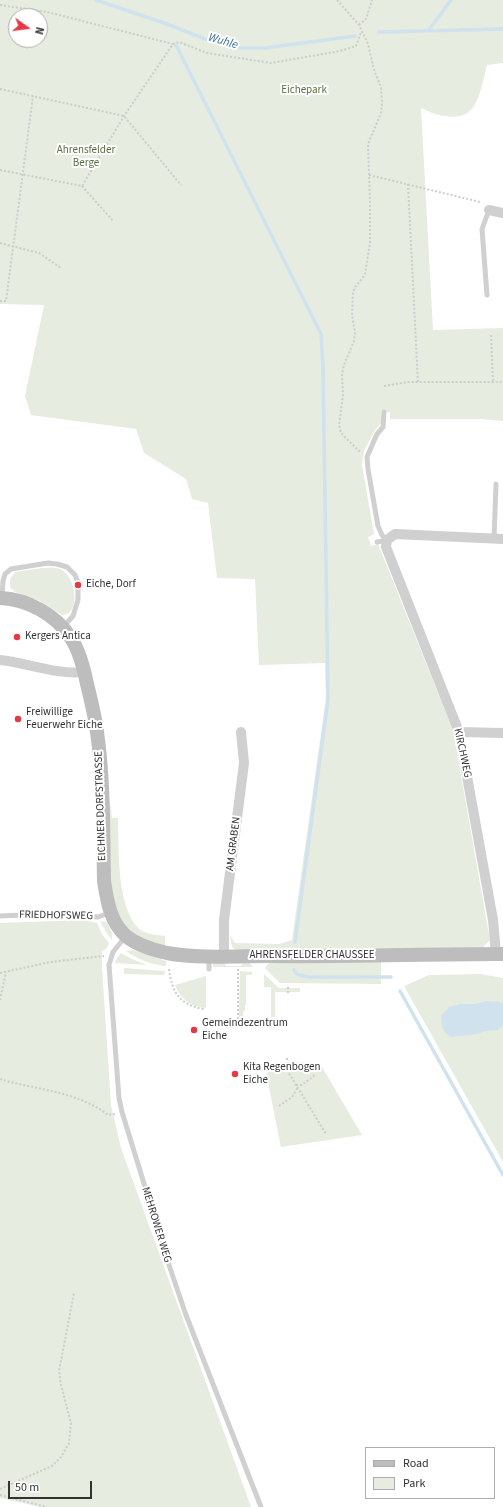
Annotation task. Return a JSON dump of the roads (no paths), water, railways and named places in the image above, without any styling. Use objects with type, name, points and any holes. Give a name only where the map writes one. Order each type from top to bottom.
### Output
[{"type":"main road","name":"EICHNER DORFSTRASSE","points":[[1,598],[14,599],[38,609],[52,617],[63,627],[79,653],[98,736],[104,881],[111,913],[116,924],[126,936]]},
{"type":"main road","name":"AHRENSFELDER CHAUSSEE","points":[[126,936],[145,947],[156,951],[185,955],[209,962],[224,956],[500,954]]},
{"type":"street","points":[[489,210],[503,213]]},
{"type":"street","points":[[382,541],[395,534],[499,539]]},
{"type":"street","name":"KIRCHWEG","points":[[382,541],[459,732],[500,954]]},
{"type":"street","points":[[0,660],[20,662],[71,673],[84,672]]},
{"type":"street","name":"AM GRABEN","points":[[224,956],[224,920],[244,762],[241,732]]},
{"type":"street","points":[[459,732],[503,733]]},
{"type":"lane","points":[[487,295],[482,229],[489,210]]},
{"type":"lane","points":[[382,541],[382,535],[378,526],[367,457],[377,434],[383,427],[384,412]]},
{"type":"lane","points":[[496,484],[499,539]]},
{"type":"lane","name":"EICHNER DORFSTRASSE","points":[[1,598],[3,573],[11,569],[48,563],[66,567],[75,575],[78,582],[78,600],[73,616],[63,627]]},
{"type":"lane","name":"FRIEDHOFSWEG","points":[[0,916],[22,915],[98,917],[111,913]]},
{"type":"lane","name":"MEHROWER WEG","points":[[126,936],[112,955],[109,965],[119,1098],[122,1112],[186,1315],[261,1507]]},
{"type":"water","points":[[487,1001],[500,1002],[503,1004],[503,1025],[498,1030],[451,1037],[444,1030],[441,1016],[449,1007],[460,1004],[475,1004]]},
{"type":"waterway","name":"Wuhle","points":[[96,0],[167,24],[205,39],[237,48],[265,48],[355,36]]},
{"type":"waterway","points":[[428,31],[451,0]]},
{"type":"waterway","name":"Wuhle","points":[[379,32],[503,29]]},
{"type":"waterway","points":[[176,45],[321,334],[323,366],[328,700],[295,942]]},
{"type":"waterway","points":[[294,970],[298,975],[309,977],[391,977]]},
{"type":"waterway","points":[[400,991],[503,1175]]},
{"type":"place","name":"Eiche, Dorf","points":[[78,585]]},
{"type":"place","name":"Kergers Antica","points":[[17,637]]},
{"type":"place","name":"Freiwillige Feuerwehr Eiche","points":[[18,719]]},
{"type":"place","name":"Gemeindezentrum Eiche","points":[[194,1030]]},
{"type":"place","name":"Kita Regenbogen Eiche","points":[[235,1074]]},
{"type":"park label","name":"Eichepark","points":[[304,91]]},
{"type":"park label","name":"Ahrensfelder Berge","points":[[86,157]]}]
